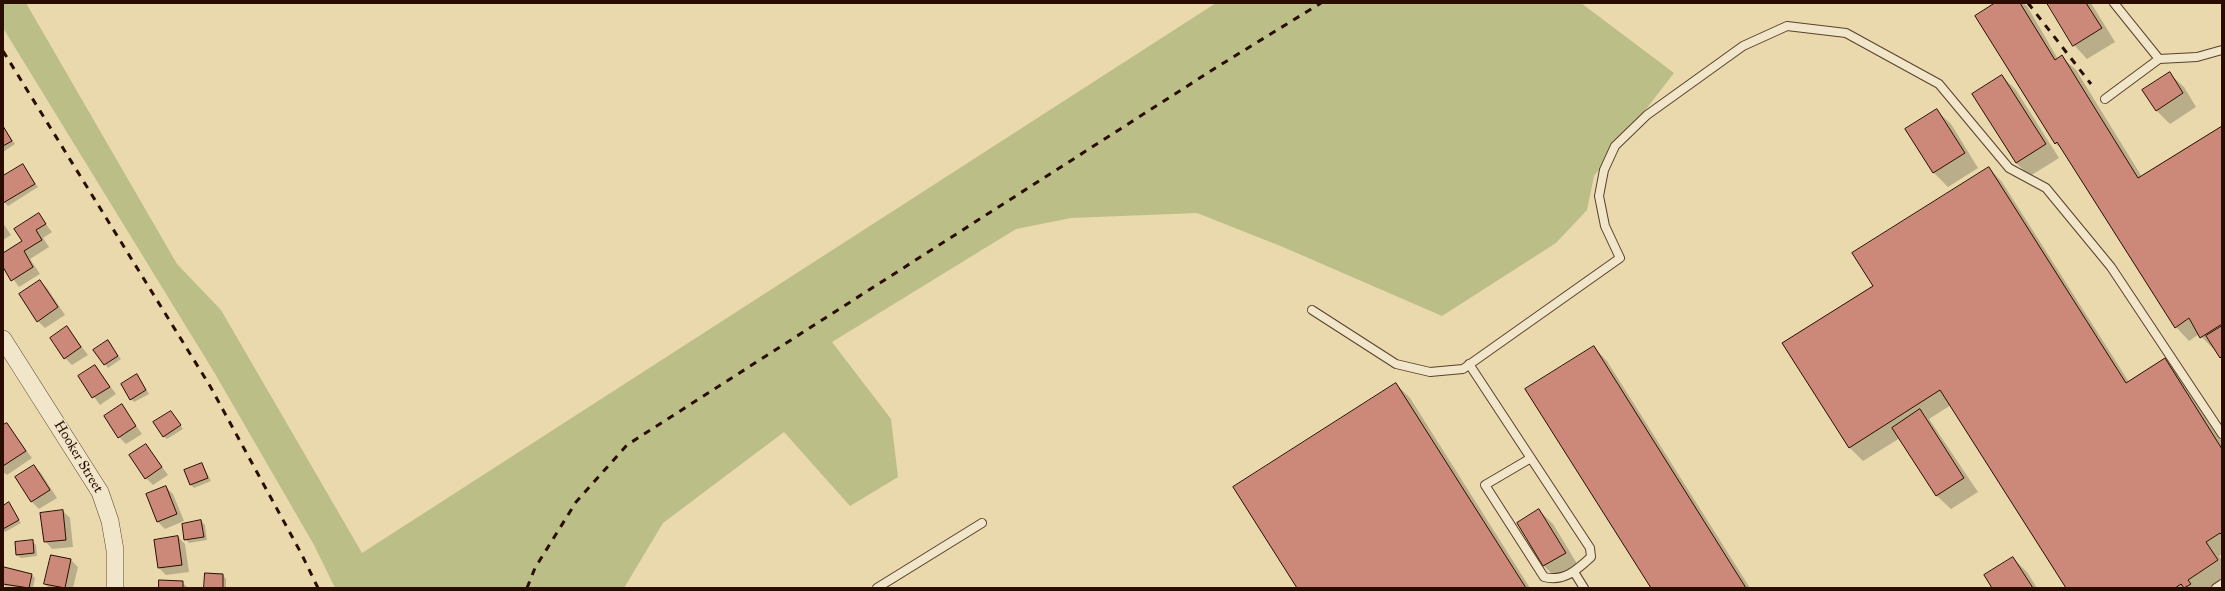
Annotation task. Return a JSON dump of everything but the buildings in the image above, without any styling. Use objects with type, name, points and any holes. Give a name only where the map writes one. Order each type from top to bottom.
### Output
[{"type":"street","name":"Hooker Street","points":[[3,339],[100,492],[110,520],[115,550],[115,588]]},
{"type":"lane","points":[[2114,3],[2159,59]]},
{"type":"lane","points":[[1312,310],[1396,364],[1430,372],[1463,369],[1620,258],[1605,226],[1599,196],[1604,170],[1615,146],[1647,115],[1692,80],[1743,46],[1787,26],[1846,34],[1939,84],[2009,168],[2046,188],[2111,267],[2222,434]]},
{"type":"lane","points":[[2105,99],[2159,59],[2197,56],[2222,50]]},
{"type":"lane","points":[[1469,364],[1531,458],[1590,548],[1591,557],[1574,572],[1555,580],[1544,577],[1485,486],[1531,458]]},
{"type":"lane","points":[[877,588],[982,523]]},
{"type":"lane","points":[[1574,572],[1584,588]]},
{"type":"lane","points":[[2216,588],[2222,584]]},
{"type":"green space","points":[[3,3],[26,3],[177,264],[221,310],[362,553],[1216,3],[1581,3],[1674,73],[1594,176],[1587,210],[1556,243],[1442,316],[1283,247],[1197,213],[1071,218],[1016,229],[832,342],[891,419],[898,477],[850,506],[784,432],[663,523],[624,588],[335,588],[314,545],[214,372],[3,28]]},
{"type":"railway","points":[[527,588],[535,568],[576,502],[627,445],[1217,67],[1321,3]]},
{"type":"railway","points":[[2028,3],[2091,84]]},
{"type":"railway","points":[[3,51],[210,386],[301,553],[318,588]]}]
